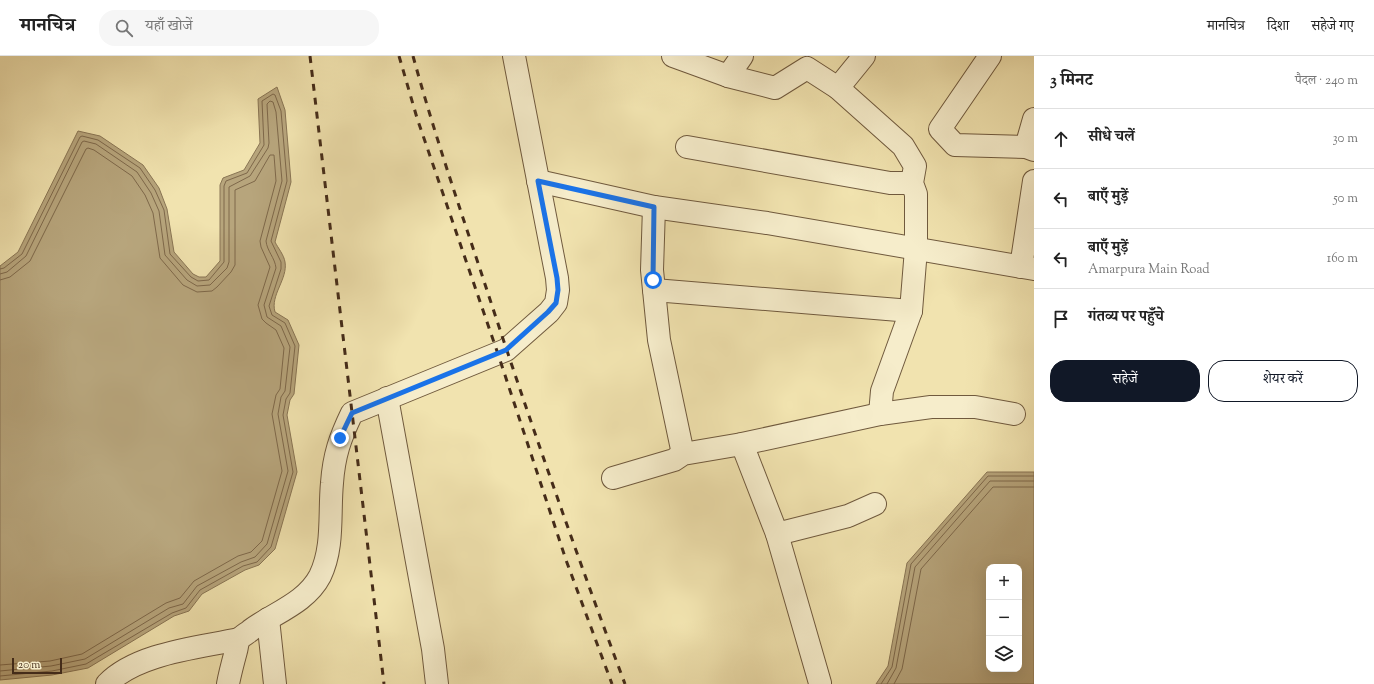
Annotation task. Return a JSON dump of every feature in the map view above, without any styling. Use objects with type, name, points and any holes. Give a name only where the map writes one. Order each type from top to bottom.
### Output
[{"type":"street","points":[[107,684],[124,676],[157,656],[239,639],[298,600],[315,584],[328,554],[330,543],[332,474],[340,438],[352,413],[506,350],[556,303],[558,290],[557,278],[514,56]]},
{"type":"street","points":[[673,56],[728,76],[775,88],[812,62],[838,88],[903,146],[915,166],[912,183],[916,194],[916,249],[911,311],[882,391],[880,414]]},
{"type":"street","points":[[728,76],[742,56]]},
{"type":"street","points":[[838,88],[864,56]]},
{"type":"street","points":[[990,56],[940,129],[955,145],[1030,149],[1034,119]]},
{"type":"street","points":[[687,147],[890,183],[912,183]]},
{"type":"street","points":[[538,181],[654,207],[767,223],[1028,268],[1034,181]]},
{"type":"street","points":[[654,207],[652,270],[659,340],[683,454]]},
{"type":"street","points":[[654,290],[911,311]]},
{"type":"street","points":[[388,398],[437,684]]},
{"type":"street","points":[[612,478],[674,460],[683,454],[742,444],[880,414],[931,407],[975,407],[1014,414]]},
{"type":"street","points":[[742,444],[777,534],[820,683]]},
{"type":"street","points":[[777,534],[848,516],[875,504]]},
{"type":"street","points":[[268,619],[275,684]]},
{"type":"street","points":[[228,684],[239,639]]},
{"type":"water","points":[[277,87],[285,110],[291,182],[275,242],[285,262],[285,268],[274,306],[275,312],[288,320],[299,345],[294,394],[290,400],[287,415],[297,472],[275,549],[259,565],[245,570],[202,594],[189,611],[174,616],[88,668],[52,675],[0,680],[0,266],[18,252],[78,131],[100,136],[143,165],[159,188],[167,209],[174,252],[193,274],[199,277],[206,277],[220,261],[220,185],[223,178],[244,170],[260,143],[258,99]]},
{"type":"water","points":[[987,472],[1034,472],[1034,684],[876,684],[888,666],[907,563]]},
{"type":"railway","points":[[310,56],[384,684]]},
{"type":"railway","points":[[399,56],[417,118],[498,354],[566,560],[612,684]]},
{"type":"railway","points":[[413,56],[446,164],[515,375],[625,684]]},
{"type":"route","points":[[340,438],[352,413],[506,350],[556,303],[558,290],[557,278],[538,181],[654,207],[653,280]]}]
